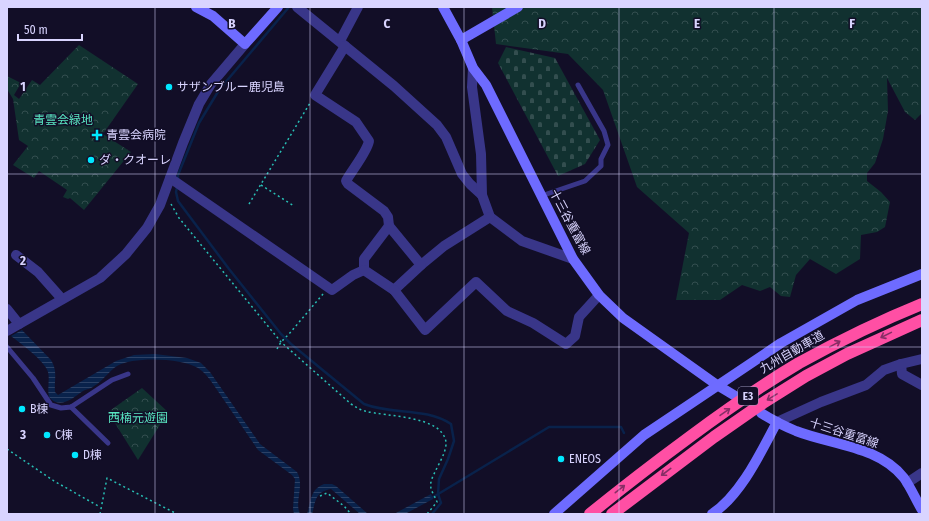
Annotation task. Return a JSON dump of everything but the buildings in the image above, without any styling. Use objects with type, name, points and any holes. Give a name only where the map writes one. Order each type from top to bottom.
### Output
[{"type":"highway","name":"九州自動車道","points":[[590,514],[659,460],[756,390],[842,340],[890,317],[922,304]]},
{"type":"highway","name":"E3","points":[[612,514],[714,437],[763,403],[806,376],[840,358],[922,320]]},
{"type":"street","points":[[196,7],[213,16],[245,44]]},
{"type":"street","points":[[7,331],[100,278],[122,258],[153,219],[171,179],[199,104],[211,84],[278,7]]},
{"type":"street","points":[[297,7],[394,86],[437,125],[446,137],[462,174],[482,195]]},
{"type":"street","points":[[358,7],[343,44],[315,95],[356,122],[369,141],[368,148],[353,168],[346,181],[384,211],[388,217],[389,226],[421,265]]},
{"type":"street","name":"十三谷重富線","points":[[444,7],[473,68],[486,85],[574,259],[599,295],[623,318],[737,397]]},
{"type":"street","points":[[461,40],[518,7]]},
{"type":"street","points":[[473,68],[472,87],[481,154],[482,195],[490,217],[522,242],[574,259]]},
{"type":"street","points":[[171,179],[332,290],[353,275],[364,270]]},
{"type":"street","points":[[394,290],[444,246],[490,217]]},
{"type":"street","points":[[364,270],[364,258],[389,226]]},
{"type":"street","points":[[16,255],[38,272],[62,299]]},
{"type":"street","points":[[364,270],[394,290],[425,330],[476,282],[507,311],[533,323],[566,344],[575,336],[579,317],[599,295]]},
{"type":"street","points":[[554,514],[644,435],[717,384],[781,343],[842,307],[922,274]]},
{"type":"street","points":[[7,309],[19,324]]},
{"type":"street","points":[[712,514],[731,497],[753,466],[777,422],[821,402],[866,385],[884,370],[922,359]]},
{"type":"street","points":[[901,364],[902,374],[922,385]]},
{"type":"street","name":"十三谷重富線","points":[[761,413],[797,431],[864,451],[887,462],[904,478],[922,510]]},
{"type":"street","points":[[907,484],[922,472]]},
{"type":"lane","points":[[541,196],[585,181],[601,166],[601,160],[608,145],[604,131],[578,85]]},
{"type":"lane","points":[[7,347],[33,378],[51,406],[61,408],[71,407],[112,380],[128,374]]},
{"type":"lane","points":[[71,407],[108,443]]},
{"type":"path","points":[[249,204],[315,95]]},
{"type":"path","points":[[261,185],[294,206]]},
{"type":"path","points":[[165,190],[179,218],[281,342],[351,404],[363,411],[418,420],[431,424],[443,432],[446,444],[439,466],[430,483],[436,502],[427,514]]},
{"type":"path","points":[[277,349],[281,342],[328,288]]},
{"type":"path","points":[[7,449],[54,481],[100,507]]},
{"type":"path","points":[[100,514],[100,507],[108,478],[177,514]]},
{"type":"path","points":[[320,496],[327,493],[344,506],[350,514]]},
{"type":"green space","points":[[492,7],[922,7],[922,113],[915,120],[905,112],[887,78],[888,111],[883,139],[875,163],[867,173],[867,181],[881,192],[890,202],[885,227],[877,232],[861,235],[860,259],[836,274],[810,259],[796,275],[790,297],[781,296],[770,287],[760,291],[742,285],[720,300],[676,300],[689,233],[637,187],[603,90],[568,54],[496,44]]},
{"type":"green space","name":"青雲会緑地","points":[[79,45],[138,84],[103,134],[131,152],[84,210],[70,198],[68,199],[63,197],[67,190],[39,171],[34,178],[13,165],[28,146],[19,140],[13,99],[7,89],[7,76],[21,83],[14,95],[19,99],[32,80],[40,85]]},
{"type":"green space","points":[[506,47],[555,58],[600,140],[585,164],[558,176],[498,63]]},
{"type":"green space","name":"西楠元遊園","points":[[142,388],[168,412],[138,460],[108,412]]},
{"type":"water","points":[[22,330],[51,360],[55,372],[55,392],[58,395],[116,361],[134,355],[155,354],[187,358],[201,363],[210,372],[260,444],[297,472],[300,483],[298,509],[300,514],[294,514],[293,509],[295,479],[292,475],[258,450],[211,382],[198,368],[170,360],[146,360],[124,363],[114,368],[92,388],[83,391],[66,402],[58,403],[49,397],[49,375],[46,368],[32,352],[11,336]]},
{"type":"water","points":[[324,484],[332,484],[336,486],[368,514],[360,514],[331,489],[322,492],[317,497],[312,514],[307,514],[310,501],[316,489]]},
{"type":"water","points":[[431,494],[433,499],[405,514],[394,514]]},
{"type":"waterway","points":[[178,180],[178,175],[199,123],[219,90],[289,7]]},
{"type":"waterway","points":[[177,187],[176,192],[178,201],[229,269],[281,334],[291,344],[364,404],[386,409],[430,415],[451,424],[454,441],[439,479],[438,494],[441,503],[432,514]]},
{"type":"waterway","points":[[430,499],[549,427],[621,427],[624,433]]},
{"type":"place","name":"サザンブルー鹿児島","points":[[169,87]]},
{"type":"place","name":"青雲会病院","points":[[97,135]]},
{"type":"place","name":"ダ・クオーレ","points":[[91,160]]},
{"type":"place","name":"B棟","points":[[22,409]]},
{"type":"place","name":"C棟","points":[[47,435]]},
{"type":"place","name":"D棟","points":[[75,455]]},
{"type":"place","name":"ENEOS","points":[[561,459]]}]
